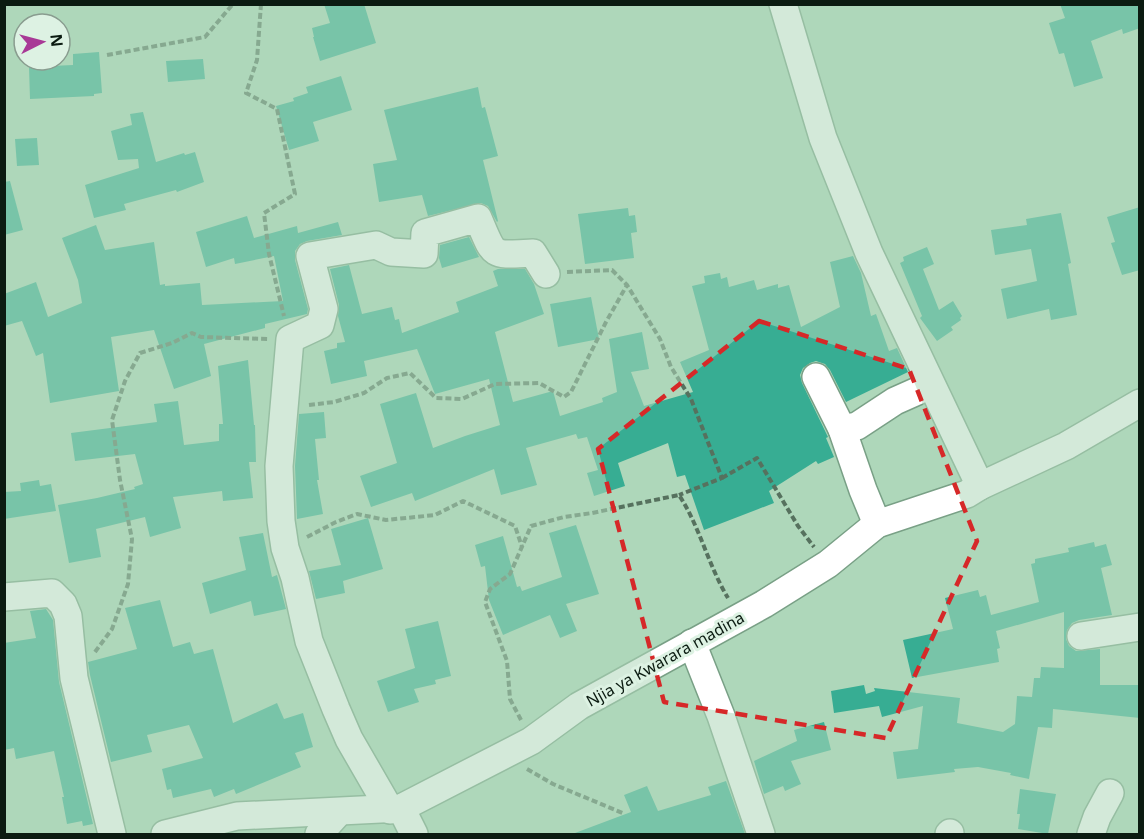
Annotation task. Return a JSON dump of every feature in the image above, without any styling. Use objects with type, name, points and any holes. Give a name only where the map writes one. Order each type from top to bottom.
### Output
[{"type":"street","points":[[783,4],[827,149],[868,253],[980,486]]},
{"type":"street","points":[[414,834],[349,739],[309,641],[295,578],[285,548],[281,521],[279,466],[290,339],[320,325],[324,309],[310,256],[376,245],[391,252],[424,254],[425,233],[478,219],[491,249],[499,255],[532,253],[546,274]]},
{"type":"street","points":[[816,377],[842,429],[877,524]]},
{"type":"street","points":[[842,429],[857,426],[895,401],[931,385]]},
{"type":"street","name":"Njia ya Kwarara madina","points":[[165,834],[194,831],[237,816],[395,809],[531,741],[579,706],[747,613],[828,564],[877,524],[967,494],[1066,446],[1140,403]]},
{"type":"street","points":[[4,597],[52,593],[63,604],[68,616],[74,678],[112,834]]},
{"type":"street","points":[[1081,636],[1140,627]]},
{"type":"street","points":[[692,642],[721,716],[761,834]]},
{"type":"street","points":[[1091,834],[1110,793]]},
{"type":"street","points":[[319,834],[339,812]]},
{"type":"path","points":[[107,56],[205,37],[233,4]]},
{"type":"path","points":[[74,678],[112,628],[128,584],[132,539],[120,480],[112,420],[125,381],[140,353],[172,344],[192,333],[201,337],[290,339],[269,254],[264,213],[295,194],[277,109],[246,93],[257,60],[261,4]]},
{"type":"path","points":[[546,274],[612,270],[627,285],[660,339],[671,367],[691,399],[722,478]]},
{"type":"path","points":[[284,407],[334,402],[364,393],[387,378],[410,373],[436,398],[462,399],[495,384],[539,383],[564,396],[572,392],[627,285]]},
{"type":"path","points":[[531,741],[510,699],[507,661],[485,602],[490,589],[510,574],[531,526],[564,517],[680,495],[722,478],[757,458],[798,526],[828,564]]},
{"type":"path","points":[[680,495],[692,514],[717,579],[729,599],[747,613]]},
{"type":"path","points":[[285,548],[357,514],[386,520],[396,519],[435,514],[463,501],[515,526],[523,548]]},
{"type":"path","points":[[503,755],[553,784],[625,814]]},
{"type":"highlighted area","points":[[759,321],[909,369],[977,541],[886,738],[664,702],[598,449]]},
{"type":"building","points":[[324,4],[364,4],[376,43],[320,61],[312,28],[330,23]]},
{"type":"building","points":[[1060,4],[1140,4],[1140,28],[1123,34],[1122,29],[1091,41],[1103,78],[1074,87],[1064,53],[1059,54],[1049,23],[1065,18]]},
{"type":"building","points":[[99,52],[102,93],[94,94],[94,96],[30,99],[29,72],[72,72],[73,54]]},
{"type":"building","points":[[203,59],[205,79],[168,82],[166,61]]},
{"type":"building","points":[[341,76],[352,110],[313,122],[319,141],[289,150],[276,106],[294,101],[293,98],[308,93],[306,87]]},
{"type":"building","points":[[478,87],[482,108],[485,107],[498,156],[483,160],[498,221],[488,206],[481,203],[428,216],[422,195],[379,202],[373,164],[397,160],[384,110]]},
{"type":"building","points":[[143,112],[156,162],[195,152],[204,182],[177,192],[176,190],[124,204],[126,210],[94,218],[85,185],[139,168],[138,159],[118,160],[111,131],[132,125],[130,114]]},
{"type":"building","points":[[37,138],[39,165],[17,166],[15,139]]},
{"type":"building","points":[[10,181],[23,230],[4,235],[4,182]]},
{"type":"building","points":[[1140,207],[1140,270],[1122,275],[1111,243],[1115,242],[1107,217]]},
{"type":"building","points":[[628,208],[629,216],[635,215],[637,232],[631,233],[634,258],[585,264],[578,214]]},
{"type":"building","points":[[1061,213],[1071,263],[1068,264],[1077,315],[1051,320],[1049,309],[1007,319],[1001,289],[1037,281],[1031,249],[995,255],[991,230],[1027,225],[1026,219]]},
{"type":"building","points":[[247,216],[254,238],[297,226],[298,233],[338,222],[342,235],[307,241],[300,244],[295,251],[295,260],[308,309],[307,314],[265,324],[265,328],[204,344],[211,376],[174,389],[154,330],[111,337],[119,391],[50,403],[43,353],[36,356],[22,321],[4,326],[4,294],[36,282],[48,317],[82,303],[78,280],[62,238],[96,225],[105,250],[154,242],[160,285],[200,283],[202,305],[283,301],[274,256],[235,264],[234,258],[206,267],[196,232]]},
{"type":"building","points":[[469,237],[479,257],[442,268],[439,258],[440,245]]},
{"type":"building","points":[[927,247],[934,264],[923,269],[939,310],[953,301],[962,316],[961,320],[951,327],[953,330],[937,341],[920,318],[922,316],[900,263],[904,261],[903,257]]},
{"type":"building","points":[[853,256],[861,273],[871,316],[876,314],[889,351],[897,348],[908,372],[846,402],[825,364],[816,361],[803,368],[800,375],[802,383],[828,437],[826,438],[834,457],[818,464],[816,461],[769,491],[774,503],[704,530],[685,475],[677,477],[668,443],[618,463],[625,486],[594,496],[587,473],[598,470],[587,437],[578,439],[576,434],[526,448],[537,485],[501,495],[494,469],[415,501],[412,493],[371,507],[360,476],[397,463],[380,404],[416,393],[433,448],[500,425],[489,379],[435,394],[417,349],[364,361],[367,376],[331,384],[324,351],[337,348],[337,343],[345,342],[330,269],[349,265],[362,314],[392,307],[395,320],[399,319],[402,333],[459,312],[456,302],[498,286],[493,271],[525,269],[534,284],[544,314],[495,332],[513,402],[553,391],[560,416],[603,402],[602,398],[617,392],[609,339],[642,332],[649,369],[631,372],[644,406],[693,392],[680,362],[709,350],[692,286],[705,283],[704,276],[720,273],[721,279],[727,277],[729,287],[754,280],[757,290],[778,284],[778,288],[789,285],[801,327],[840,307],[830,262]]},
{"type":"building","points":[[591,297],[599,339],[558,347],[550,304]]},
{"type":"building","points":[[248,360],[255,425],[256,462],[249,462],[253,498],[223,501],[222,491],[173,497],[181,528],[150,537],[145,517],[96,529],[101,557],[69,563],[58,505],[135,489],[134,487],[143,484],[135,454],[75,461],[71,433],[157,422],[154,404],[178,401],[184,445],[219,441],[219,424],[223,424],[218,366]]},
{"type":"building","points":[[324,412],[326,438],[315,439],[319,480],[317,480],[323,514],[297,519],[295,466],[299,414]]},
{"type":"building","points":[[39,480],[40,486],[51,484],[56,511],[4,519],[4,492],[21,491],[20,483]]},
{"type":"building","points":[[368,518],[383,569],[343,581],[345,593],[316,599],[309,571],[341,565],[331,529]]},
{"type":"building","points":[[576,525],[599,594],[566,604],[577,631],[560,638],[550,615],[503,635],[489,600],[485,566],[481,567],[475,545],[503,536],[517,587],[520,586],[522,591],[562,577],[549,533]]},
{"type":"building","points":[[263,533],[272,577],[277,575],[286,609],[254,616],[251,601],[210,614],[202,583],[246,570],[239,537]]},
{"type":"building","points":[[1094,542],[1095,547],[1106,544],[1112,565],[1101,568],[1112,615],[1072,623],[1067,630],[1066,639],[1069,646],[1076,651],[1100,649],[1100,685],[1140,685],[1140,718],[1053,709],[1052,728],[1038,727],[1029,779],[978,767],[897,779],[893,752],[918,749],[923,706],[882,717],[879,706],[834,713],[831,691],[864,685],[866,694],[875,691],[874,688],[960,698],[957,723],[1003,732],[1015,724],[1017,696],[1032,697],[1034,678],[1040,678],[1041,667],[1064,668],[1064,612],[996,631],[1000,648],[997,649],[999,662],[912,678],[903,640],[953,629],[945,598],[978,590],[980,597],[986,595],[991,615],[1039,602],[1031,564],[1035,563],[1035,559],[1069,552],[1068,548]]},
{"type":"building","points":[[160,600],[173,647],[190,642],[194,654],[213,649],[233,723],[277,703],[284,719],[303,713],[313,747],[295,753],[301,767],[236,794],[234,789],[214,797],[211,789],[173,798],[171,789],[167,790],[162,769],[203,758],[189,725],[147,735],[152,752],[111,762],[88,662],[137,649],[125,608]]},
{"type":"building","points":[[46,609],[53,620],[59,682],[93,824],[83,826],[82,821],[67,824],[54,751],[16,759],[14,748],[4,750],[4,643],[36,638],[30,611]]},
{"type":"building","points":[[438,621],[451,676],[435,680],[436,684],[414,689],[419,702],[388,712],[377,681],[415,668],[405,629]]},
{"type":"building","points":[[824,722],[831,750],[791,761],[801,784],[785,791],[783,786],[764,794],[754,761],[797,741],[794,730]]},
{"type":"building","points":[[726,781],[745,834],[575,834],[631,812],[624,795],[647,786],[658,811],[711,795],[708,787]]},
{"type":"building","points":[[1020,789],[1056,794],[1048,834],[1018,829]]}]
